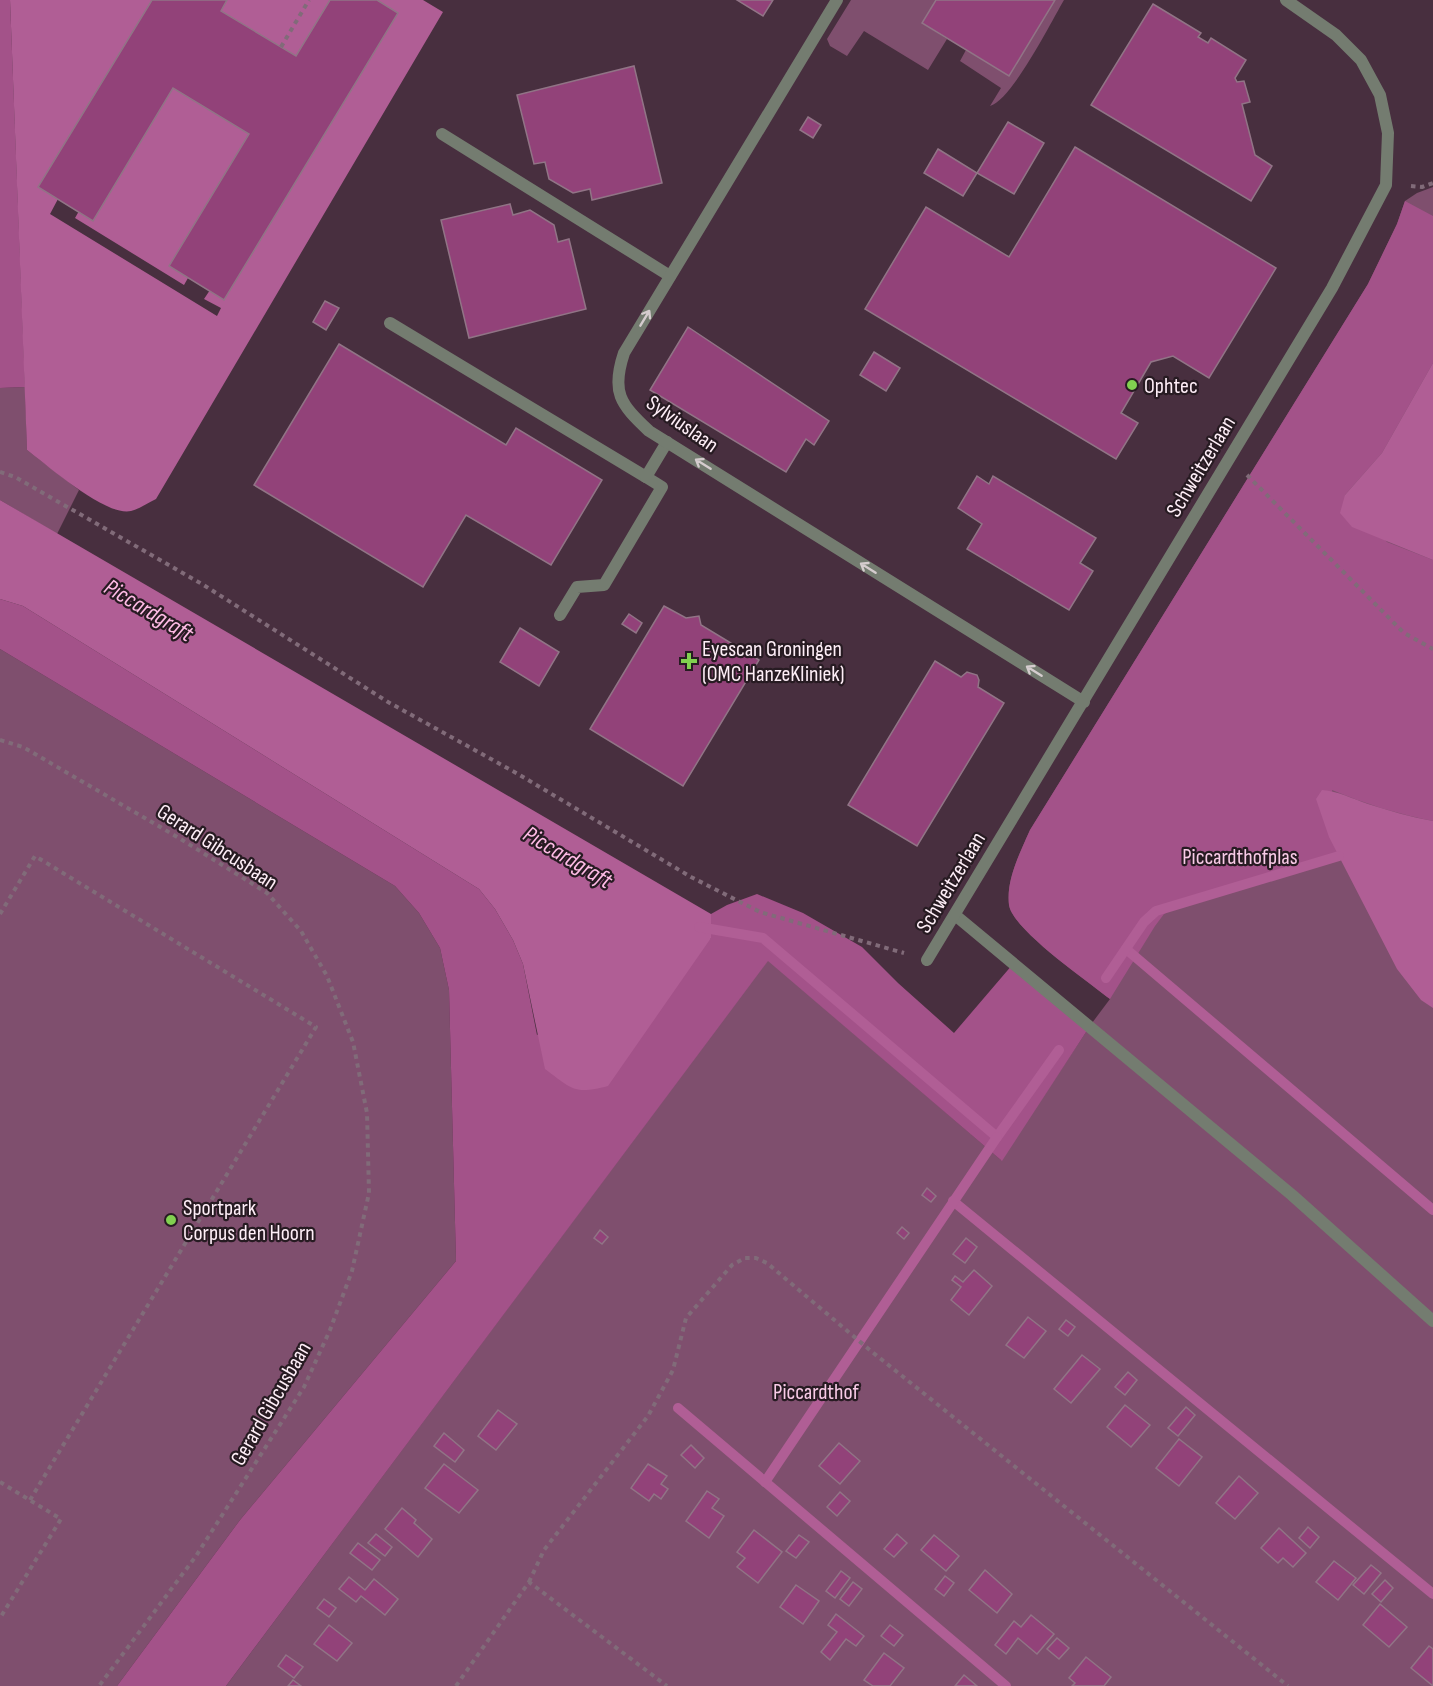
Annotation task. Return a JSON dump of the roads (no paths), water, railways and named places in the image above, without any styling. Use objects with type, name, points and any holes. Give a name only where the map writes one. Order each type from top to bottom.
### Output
[{"type":"street","name":"Sylviuslaan","points":[[837,0],[624,353],[618,370],[622,403],[649,431],[1084,702]]},
{"type":"street","name":"Schweitzerlaan","points":[[927,960],[1332,288],[1386,185],[1388,133],[1380,95],[1361,60],[1336,35],[1286,0]]},
{"type":"street","points":[[442,134],[670,276]]},
{"type":"street","points":[[390,322],[662,487],[604,585],[577,587],[560,615]]},
{"type":"street","points":[[646,477],[667,442]]},
{"type":"street","points":[[955,915],[1292,1196],[1433,1321]]},
{"type":"water","points":[[10,0],[423,0],[443,12],[156,499],[131,511],[120,511],[92,498],[27,450]]},
{"type":"water","points":[[1433,363],[1433,560],[1352,527],[1340,513],[1345,495],[1382,453]]},
{"type":"water","points":[[0,500],[711,914],[711,938],[608,1086],[580,1090],[568,1086],[545,1069],[523,964],[513,940],[495,909],[479,889],[23,606],[0,599]]},
{"type":"water","name":"Piccardthofplas","points":[[1322,790],[1433,821],[1433,1008],[1421,1000],[1397,969],[1329,837],[1316,799]]},
{"type":"waterway","name":"Piccardgraft","points":[[1106,978],[1144,922],[1156,911],[1339,856]]},
{"type":"waterway","name":"Piccardgraft","points":[[699,927],[763,938],[997,1137],[1059,1050]]},
{"type":"waterway","points":[[1126,949],[1433,1210]]},
{"type":"waterway","points":[[765,1482],[997,1137]]},
{"type":"waterway","points":[[953,1201],[1433,1594]]},
{"type":"waterway","points":[[678,1408],[1006,1686]]},
{"type":"place","name":"Ophtec","points":[[1132,385]]},
{"type":"place","name":"Eyescan Groningen (OMC HanzeKliniek)","points":[[689,661]]},
{"type":"place","name":"Sportpark Corpus den Hoorn","points":[[171,1220]]},
{"type":"park label","name":"Piccardthof","points":[[816,1391]]}]
